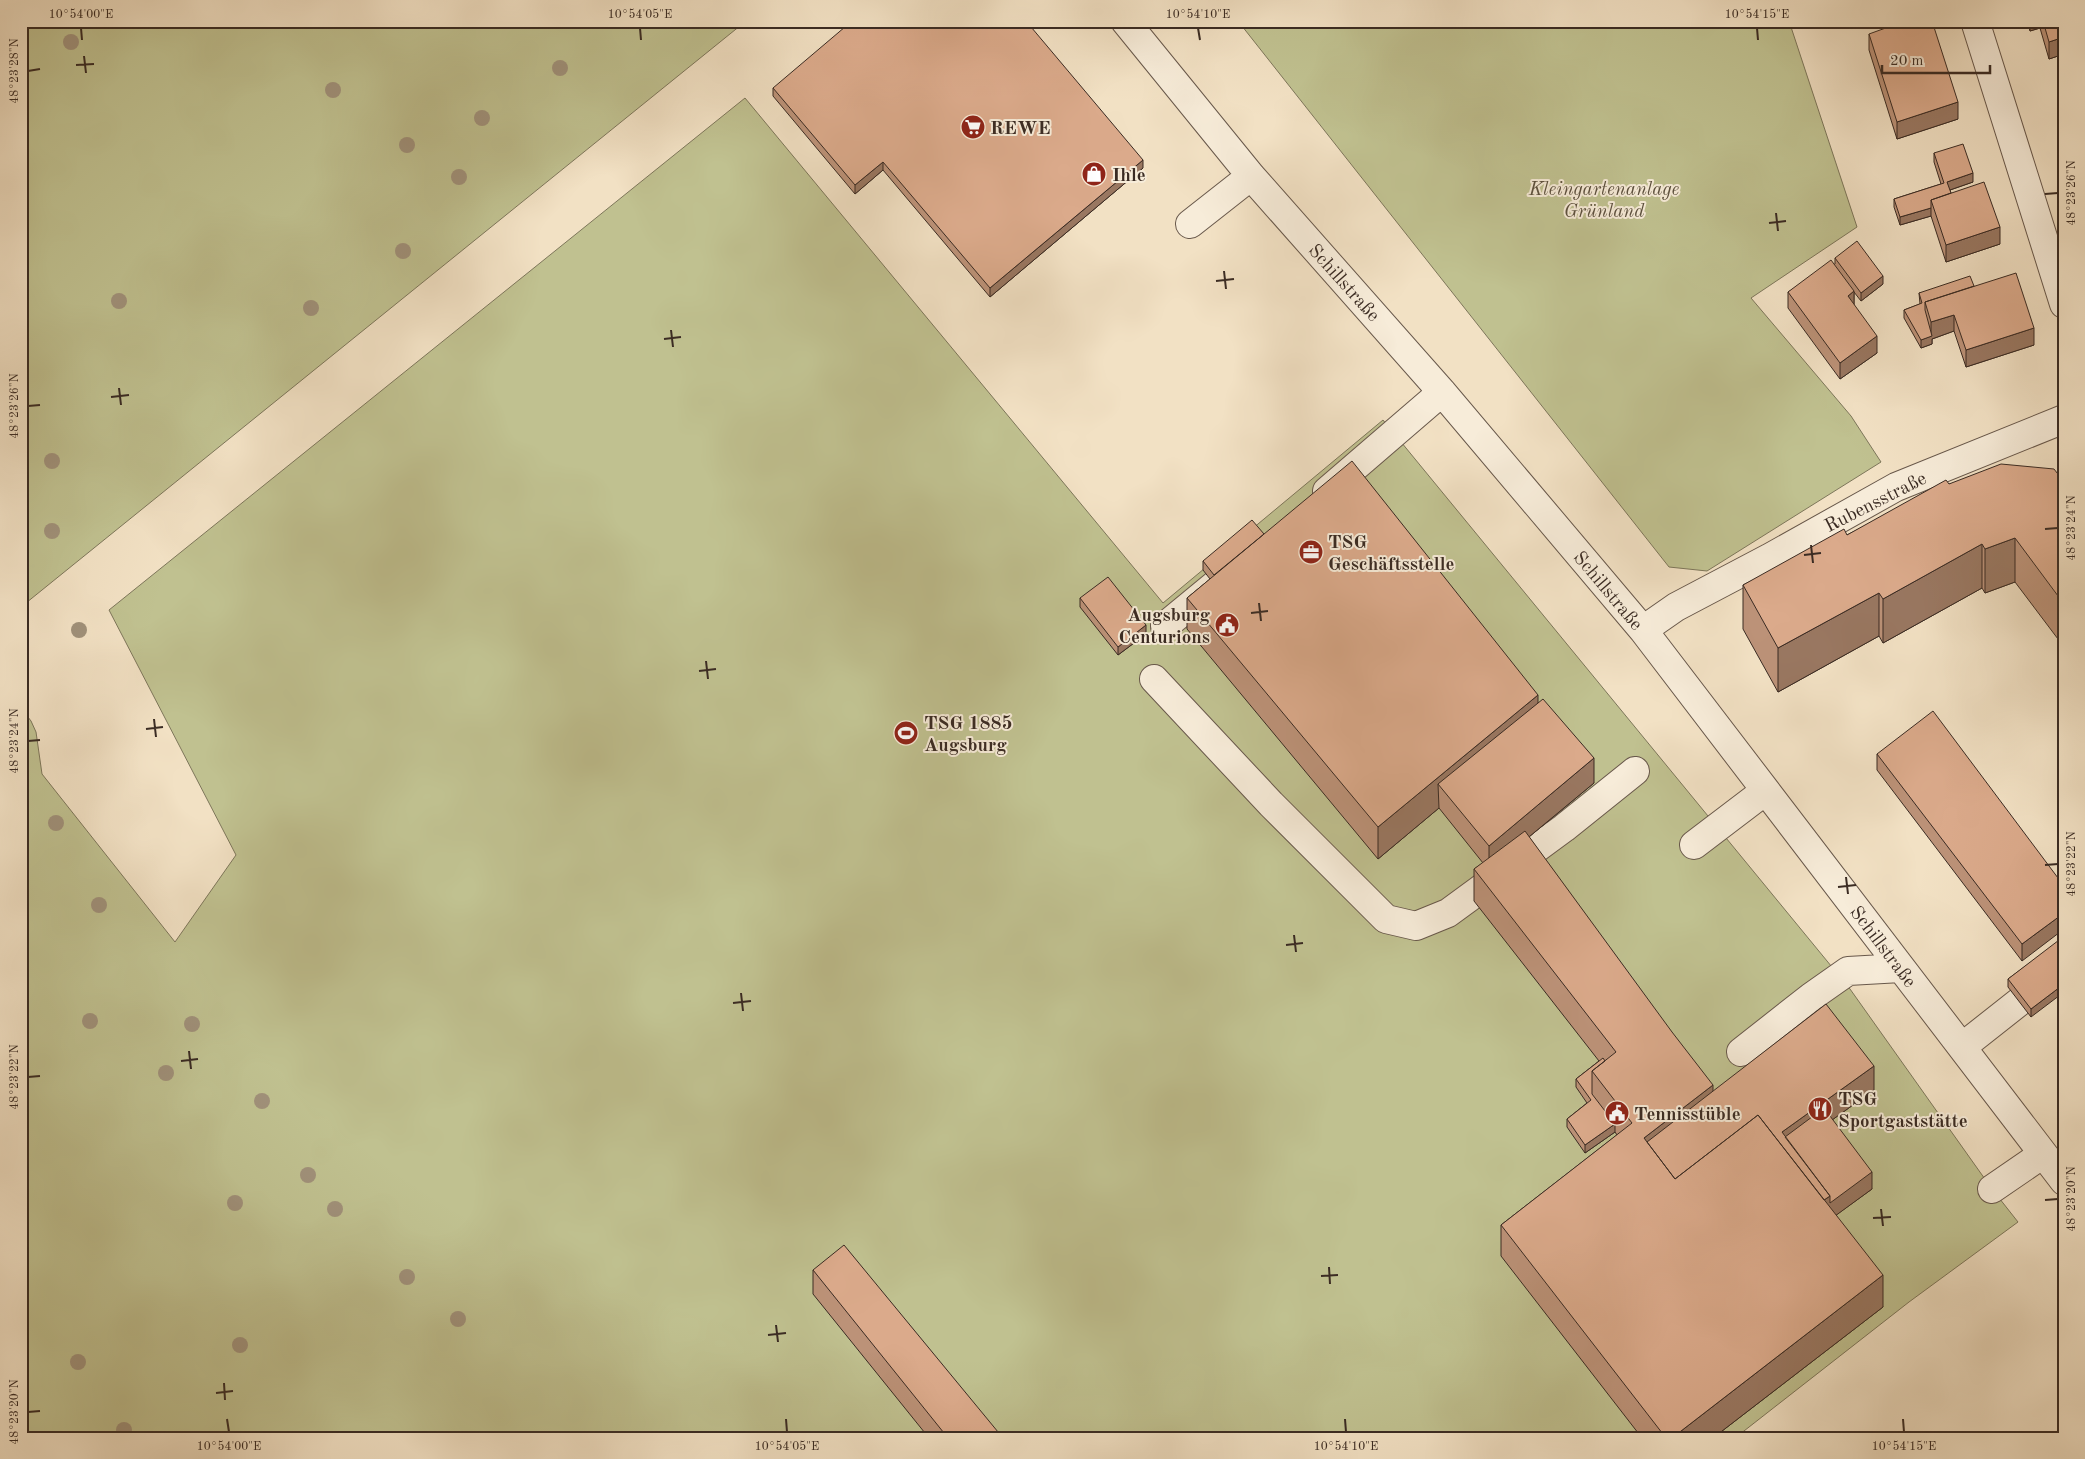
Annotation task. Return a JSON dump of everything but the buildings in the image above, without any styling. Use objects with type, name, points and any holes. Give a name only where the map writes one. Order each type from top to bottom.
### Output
[{"type":"street","name":"Schillstraße","points":[[1125,21],[1251,176],[1442,392],[1642,630],[2064,1181]]},
{"type":"street","points":[[1975,21],[2064,304]]},
{"type":"street","points":[[1190,224],[1251,176]]},
{"type":"street","points":[[1306,508],[1376,461],[1442,392]]},
{"type":"street","name":"Rubensstraße","points":[[1642,630],[1676,607],[1769,558],[1896,486],[2064,419]]},
{"type":"street","points":[[1165,626],[1231,571]]},
{"type":"street","points":[[1154,679],[1271,804],[1386,919],[1416,926],[1448,913],[1564,828],[1635,771]]},
{"type":"street","points":[[1694,845],[1765,791]]},
{"type":"street","points":[[1741,1052],[1811,997],[1848,971],[1900,968]]},
{"type":"street","points":[[1962,1047],[2019,1002]]},
{"type":"street","points":[[1992,1189],[2043,1154]]},
{"type":"green space","points":[[21,21],[746,21],[21,607]]},
{"type":"green space","name":"Kleingartenanlage Grünland","points":[[1238,21],[1789,21],[1857,227],[1751,298],[1851,416],[1881,462],[1707,571],[1669,567]]},
{"type":"green space","name":"TSG 1885 Augsburg","points":[[745,98],[1163,603],[1383,420],[1850,989],[1992,1189],[2018,1222],[1909,1302],[1735,1438],[21,1438],[21,708],[31,721],[36,732],[42,774],[175,942],[236,855],[109,610]]},
{"type":"place","name":"REWE","points":[[973,127]]},
{"type":"place","name":"Ihle","points":[[1094,174]]},
{"type":"place","name":"TSG Geschäftsstelle","points":[[1311,552]]},
{"type":"place","name":"Augsburg Centurions","points":[[1227,625]]},
{"type":"place","name":"TSG 1885 Augsburg","points":[[906,733]]},
{"type":"place","name":"TSG Sportgaststätte","points":[[1820,1109]]},
{"type":"place","name":"Tennisstüble","points":[[1617,1113]]}]
